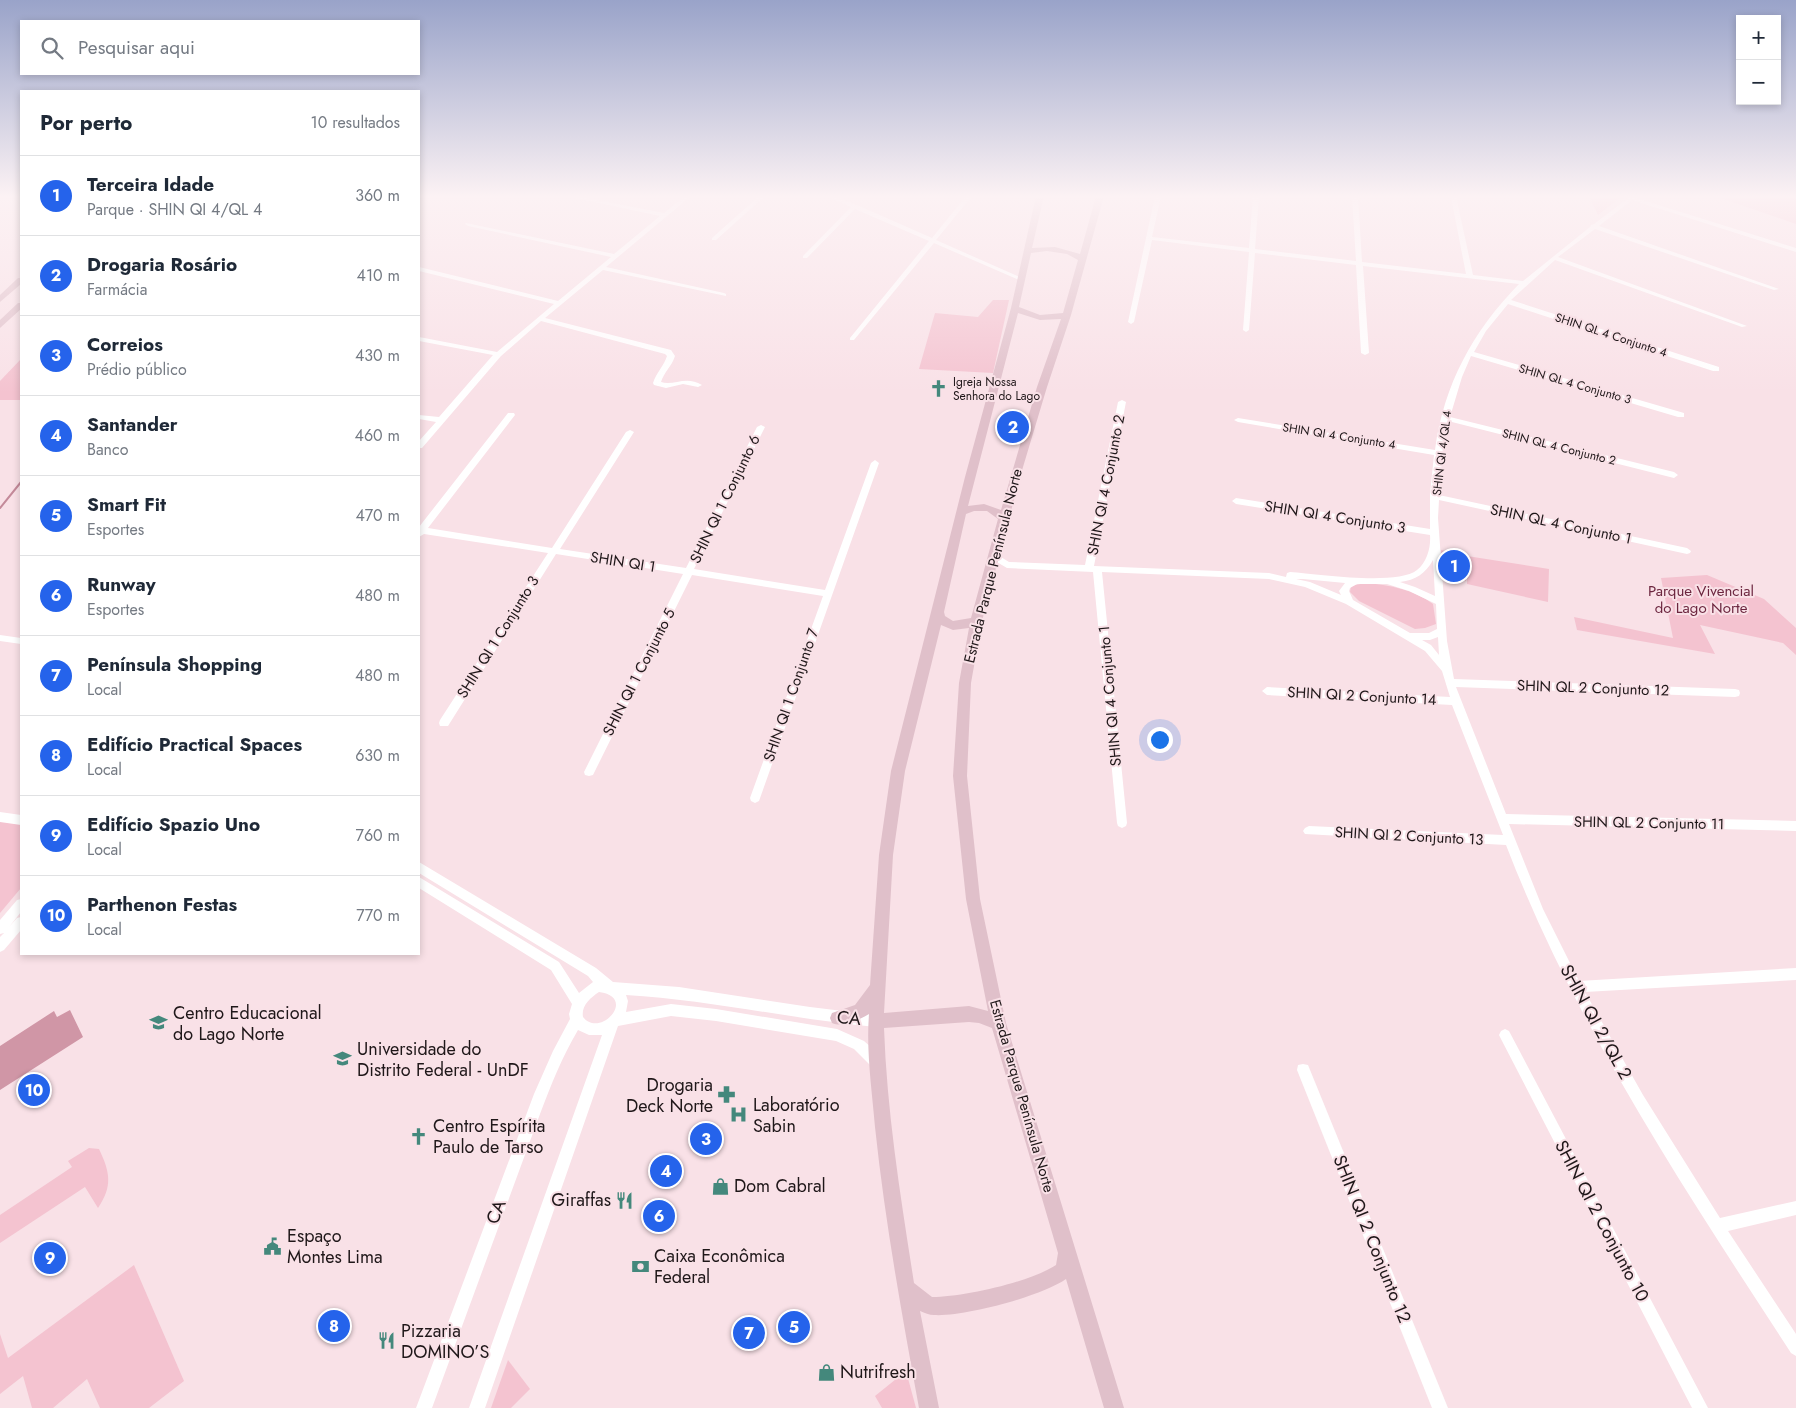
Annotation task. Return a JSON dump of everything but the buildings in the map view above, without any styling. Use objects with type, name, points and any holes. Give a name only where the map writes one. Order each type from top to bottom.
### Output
[{"type":"main road","points":[[929,1408],[906,1288],[889,1176],[877,1062],[877,986],[886,855],[896,779],[1004,340],[1026,262]]},
{"type":"main road","name":"Estrada Parque Península Norte","points":[[1080,262],[1067,315],[1042,386],[976,621],[965,683],[960,776],[973,900],[998,1023],[1067,1246],[1114,1408]]},
{"type":"main road","points":[[0,299],[20,281]]},
{"type":"main road","points":[[0,325],[20,306]]},
{"type":"main road","points":[[1014,308],[1025,314],[1046,318],[1067,315]]},
{"type":"main road","points":[[962,512],[977,506],[986,507],[1000,514],[1004,519]]},
{"type":"main road","points":[[938,612],[940,618],[953,626],[961,627],[976,621]]},
{"type":"main road","points":[[838,1018],[856,1014],[863,1010],[877,986]]},
{"type":"main road","points":[[876,1021],[969,1014],[980,1015],[998,1023]]},
{"type":"main road","points":[[906,1288],[922,1302],[930,1306],[941,1307],[1002,1294],[1054,1278],[1062,1272],[1066,1265],[1067,1246]]},
{"type":"street","points":[[420,445],[498,354],[609,262]]},
{"type":"street","points":[[852,338],[914,262]]},
{"type":"street","points":[[984,262],[1022,276]]},
{"type":"street","points":[[1132,322],[1144,262]]},
{"type":"street","points":[[1246,330],[1250,262]]},
{"type":"street","points":[[1349,262],[1524,283]]},
{"type":"street","points":[[1467,262],[1470,276]]},
{"type":"street","name":"SHIN QI 4/QL 4","points":[[1442,630],[1438,560],[1435,547],[1435,497],[1439,453],[1445,418],[1452,393],[1470,352],[1488,323],[1524,283],[1550,262]]},
{"type":"street","points":[[1564,262],[1744,326]]},
{"type":"street","points":[[1697,262],[1776,289]]},
{"type":"street","points":[[1359,263],[1366,353]]},
{"type":"street","points":[[602,268],[724,295]]},
{"type":"street","points":[[420,269],[559,302]]},
{"type":"street","name":"SHIN QL 4 Conjunto 4","points":[[1506,301],[1716,369]]},
{"type":"street","points":[[540,319],[668,352],[671,356],[670,363],[660,374],[656,383],[662,386],[683,382],[698,385]]},
{"type":"street","points":[[420,339],[498,354]]},
{"type":"street","name":"SHIN QL 4 Conjunto 3","points":[[1470,352],[1681,415]]},
{"type":"street","name":"SHIN QI 4 Conjunto 2","points":[[1093,569],[1122,402]]},
{"type":"street","points":[[420,532],[511,415]]},
{"type":"street","points":[[420,417],[441,420]]},
{"type":"street","name":"SHIN QL 4 Conjunto 2","points":[[1445,418],[1674,475]]},
{"type":"street","name":"SHIN QI 4 Conjunto 4","points":[[1238,420],[1439,453]]},
{"type":"street","name":"SHIN QI 1 Conjunto 6","points":[[689,572],[761,427]]},
{"type":"street","name":"SHIN QI 1 Conjunto 3","points":[[444,723],[630,432]]},
{"type":"street","name":"SHIN QI 1 Conjunto 7","points":[[755,798],[827,593],[875,464]]},
{"type":"street","name":"SHIN QL 4 Conjunto 1","points":[[1435,497],[1687,551]]},
{"type":"street","name":"SHIN QI 4 Conjunto 3","points":[[1236,501],[1435,533]]},
{"type":"street","name":"SHIN QI 1","points":[[420,532],[827,593]]},
{"type":"street","points":[[989,572],[1006,565],[1300,576],[1378,581],[1403,579],[1419,572],[1435,547]]},
{"type":"street","points":[[993,556],[1006,565]]},
{"type":"street","name":"SHIN QI 4 Conjunto 1","points":[[1093,569],[1122,823]]},
{"type":"street","name":"SHIN QI 1 Conjunto 5","points":[[589,772],[689,572]]},
{"type":"street","points":[[1269,576],[1307,584],[1349,602],[1402,632],[1430,637],[1442,630]]},
{"type":"street","points":[[1349,602],[1344,591],[1346,586],[1356,580]]},
{"type":"street","points":[[1378,581],[1412,589],[1439,602]]},
{"type":"street","name":"SHIN QI 2/QL 2","points":[[1442,630],[1449,677],[1456,701],[1540,916],[1576,987],[1643,1106],[1717,1226],[1796,1348]]},
{"type":"street","name":"SHIN QI 2/QL 2","points":[[1402,632],[1433,652],[1449,677]]},
{"type":"street","points":[[0,638],[20,641]]},
{"type":"street","name":"SHIN QL 2 Conjunto 12","points":[[1449,677],[1735,693]]},
{"type":"street","name":"SHIN QI 2 Conjunto 14","points":[[1267,691],[1456,701]]},
{"type":"street","points":[[0,817],[20,820]]},
{"type":"street","name":"SHIN QL 2 Conjunto 11","points":[[1502,819],[1796,826]]},
{"type":"street","name":"SHIN QI 2 Conjunto 13","points":[[1309,831],[1510,840]]},
{"type":"street","points":[[420,868],[592,972],[619,993],[622,1000],[622,1008],[614,1021],[477,1408]]},
{"type":"street","points":[[420,883],[555,966],[578,1003],[577,1019],[581,1025],[588,1029],[596,1030],[614,1021]]},
{"type":"street","points":[[0,929],[20,905]]},
{"type":"street","points":[[0,946],[20,923]]},
{"type":"street","points":[[1576,987],[1796,974]]},
{"type":"street","points":[[578,1003],[589,990],[610,987]]},
{"type":"street","name":"CA","points":[[610,987],[674,993],[838,1018],[876,1021]]},
{"type":"street","name":"CA","points":[[614,1021],[671,1010],[716,1015],[837,1035],[859,1045],[877,1062]]},
{"type":"street","name":"CA","points":[[424,1408],[535,1110],[565,1038],[577,1019]]},
{"type":"street","name":"SHIN QI 2 Conjunto 10","points":[[1504,1035],[1700,1408]]},
{"type":"street","name":"SHIN QI 2 Conjunto 12","points":[[1303,1070],[1440,1408]]},
{"type":"street","points":[[1717,1226],[1796,1208]]},
{"type":"green space","points":[[993,300],[1009,300],[993,373],[919,369],[935,313],[978,317]]},
{"type":"green space","points":[[20,360],[20,400],[0,400],[0,381]]},
{"type":"green space","points":[[1441,550],[1465,555],[1466,581],[1443,577]]},
{"type":"green space","points":[[1467,556],[1549,569],[1548,602],[1467,584]]},
{"type":"green space","name":"Parque Vivencial do Lago Norte","points":[[1707,575],[1764,599],[1796,628],[1796,655],[1783,643],[1700,625],[1715,654],[1577,630],[1574,617],[1673,638],[1661,578]]},
{"type":"green space","points":[[1365,583],[1409,591],[1425,599],[1433,604],[1436,624],[1415,629],[1359,601],[1350,592],[1351,586]]},
{"type":"green space","points":[[0,819],[20,821],[20,889],[0,913]]},
{"type":"green space","points":[[89,1148],[99,1149],[106,1165],[108,1186],[98,1208],[85,1187],[0,1243],[0,1215],[72,1167],[68,1161]]},
{"type":"green space","points":[[134,1265],[184,1381],[149,1408],[100,1408],[87,1379],[53,1408],[32,1408],[23,1376],[0,1394],[0,1334],[8,1358]]},
{"type":"green space","points":[[508,1360],[530,1389],[511,1408],[491,1408]]},
{"type":"green space","points":[[906,1371],[916,1408],[882,1408],[875,1396]]},
{"type":"shaded area","points":[[70,1010],[83,1037],[0,1090],[0,1046],[54,1011],[57,1017]]},
{"type":"waterway","points":[[0,508],[20,483]]},
{"type":"place","name":"Igreja Nossa Senhora do Lago","points":[[939,389]]},
{"type":"place","name":"Drogaria Rosário","points":[[1013,427]]},
{"type":"place","name":"Terceira Idade","points":[[1454,566]]},
{"type":"place","name":"Centro Educacional do Lago Norte","points":[[159,1023]]},
{"type":"place","name":"Universidade do Distrito Federal - UnDF","points":[[343,1059]]},
{"type":"place","name":"Parthenon Festas","points":[[34,1090]]},
{"type":"place","name":"Drogaria Deck Norte","points":[[727,1095]]},
{"type":"place","name":"Laboratório Sabin","points":[[739,1115]]},
{"type":"place","name":"Centro Espírita Paulo de Tarso","points":[[419,1136]]},
{"type":"place","name":"Correios","points":[[706,1139]]},
{"type":"place","name":"Santander","points":[[666,1171]]},
{"type":"place","name":"Dom Cabral","points":[[720,1186]]},
{"type":"place","name":"Giraffas","points":[[625,1200]]},
{"type":"place","name":"Runway","points":[[659,1216]]},
{"type":"place","name":"Espaço Montes Lima","points":[[273,1246]]},
{"type":"place","name":"Edifício Spazio Uno","points":[[50,1258]]},
{"type":"place","name":"Caixa Econômica Federal","points":[[640,1266]]},
{"type":"place","name":"Edifício Practical Spaces","points":[[334,1326]]},
{"type":"place","name":"Smart Fit","points":[[794,1327]]},
{"type":"place","name":"Península Shopping","points":[[749,1333]]},
{"type":"place","name":"Pizzaria DOMINO’S","points":[[387,1341]]},
{"type":"place","name":"Nutrifresh","points":[[826,1372]]}]
